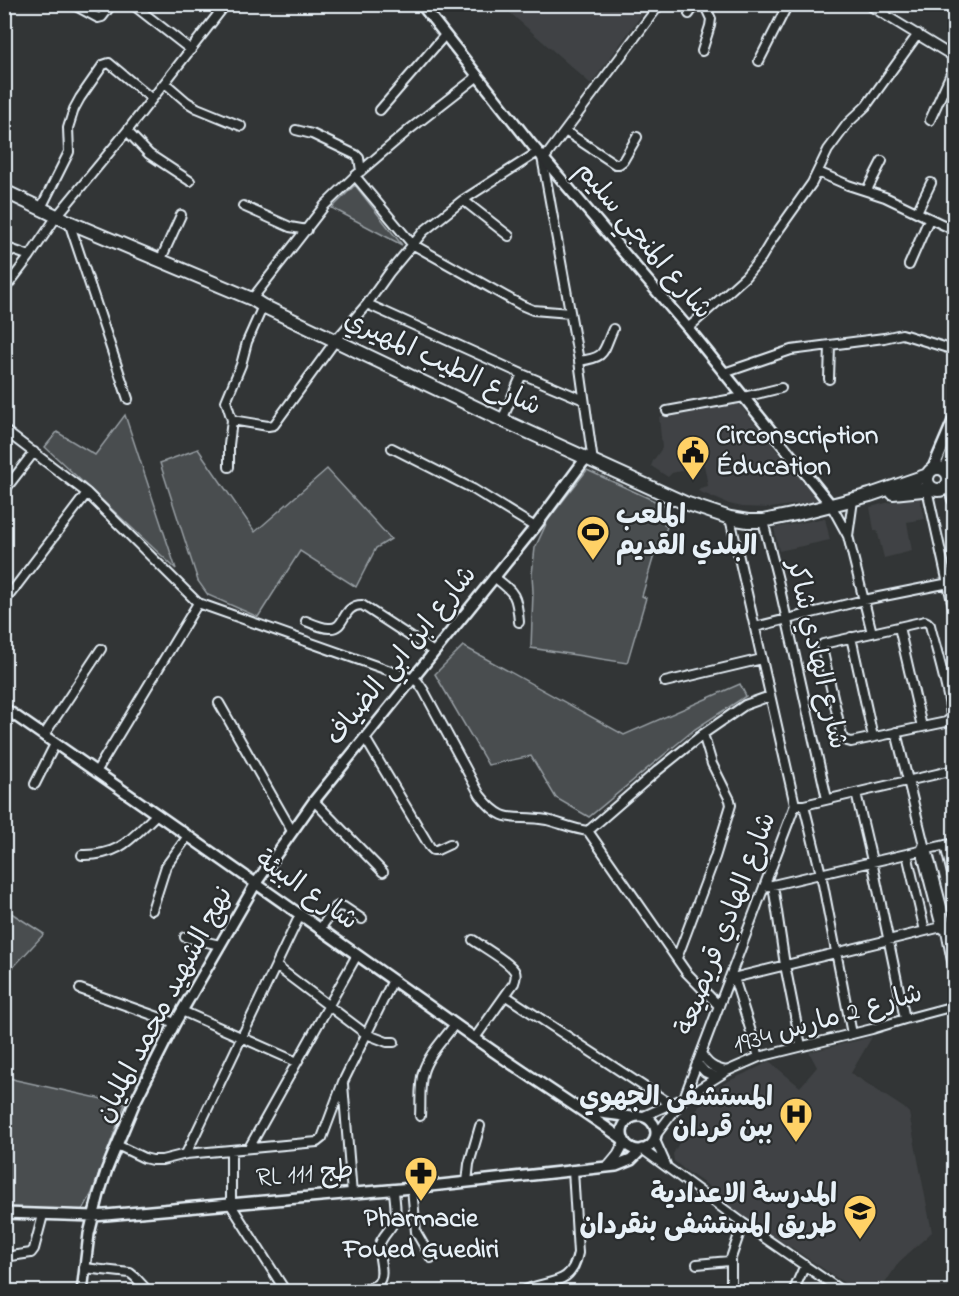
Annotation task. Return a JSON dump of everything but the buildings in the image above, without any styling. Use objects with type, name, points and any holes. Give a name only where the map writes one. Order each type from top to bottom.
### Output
[{"type":"main road","name":"شارع الطيب المهيري","points":[[4,191],[63,219],[257,302],[589,460],[685,503],[730,518],[763,521],[940,480]]},
{"type":"main road","points":[[954,420],[940,480],[954,501]]},
{"type":"main road","points":[[940,480],[954,446]]},
{"type":"street","points":[[72,4],[99,18],[112,4]]},
{"type":"street","points":[[132,4],[191,50]]},
{"type":"street","name":"شارع المنجي سليم","points":[[421,4],[541,156],[688,328],[831,505]]},
{"type":"street","points":[[232,420],[273,425],[336,340],[367,304],[412,244],[424,231],[464,200],[541,156],[565,131],[660,4]]},
{"type":"street","points":[[689,14],[696,4]]},
{"type":"street","points":[[702,51],[711,19],[704,4]]},
{"type":"street","points":[[759,61],[788,4]]},
{"type":"street","points":[[867,4],[954,57]]},
{"type":"street","points":[[4,290],[63,219],[127,131],[225,5]]},
{"type":"street","points":[[688,328],[745,277],[761,258],[813,183],[828,150],[848,123],[866,106],[918,34]]},
{"type":"street","points":[[380,111],[445,35]]},
{"type":"street","points":[[41,208],[69,152],[68,128],[74,109],[103,65],[109,63],[152,99]]},
{"type":"street","points":[[930,120],[954,67]]},
{"type":"street","points":[[229,467],[232,420],[226,401],[241,365],[257,302],[306,230],[326,205],[358,173],[478,76]]},
{"type":"street","points":[[165,83],[196,108],[241,126]]},
{"type":"street","points":[[296,130],[312,134],[356,155],[359,158],[358,173],[412,244],[532,310],[570,313]]},
{"type":"street","points":[[127,131],[149,154],[190,181]]},
{"type":"street","points":[[565,131],[615,164],[623,161],[637,137]]},
{"type":"street","points":[[541,156],[579,361],[589,460]]},
{"type":"street","points":[[867,190],[882,161]]},
{"type":"street","points":[[818,172],[885,197],[954,230]]},
{"type":"street","points":[[917,213],[931,183]]},
{"type":"street","points":[[464,200],[509,237]]},
{"type":"street","points":[[243,206],[290,227],[306,230]]},
{"type":"street","points":[[160,261],[181,215]]},
{"type":"street","points":[[63,219],[128,399]]},
{"type":"street","points":[[909,265],[929,219]]},
{"type":"street","points":[[4,247],[30,256]]},
{"type":"street","points":[[367,304],[584,400]]},
{"type":"street","points":[[579,361],[600,357],[613,329]]},
{"type":"street","points":[[724,373],[791,350],[902,334],[954,350]]},
{"type":"street","points":[[830,345],[830,378]]},
{"type":"street","points":[[502,420],[522,374]]},
{"type":"street","points":[[667,411],[781,388]]},
{"type":"street","points":[[4,430],[87,493],[198,603],[412,679],[421,686],[487,805],[496,813],[507,817],[546,820],[588,831],[686,972],[719,1006]]},
{"type":"street","points":[[392,448],[464,484],[535,527]]},
{"type":"street","points":[[4,491],[34,452]]},
{"type":"street","name":"شارع ابن ابي الضياف","points":[[256,883],[314,801],[589,460]]},
{"type":"street","points":[[940,480],[954,611]]},
{"type":"street","points":[[4,602],[87,493]]},
{"type":"street","points":[[848,536],[853,500]]},
{"type":"street","points":[[831,505],[848,536],[872,633]]},
{"type":"street","name":"شارع الهادي قريصيعة","points":[[684,1098],[769,886],[795,805],[730,518]]},
{"type":"street","name":"شارع الهادي شاكر","points":[[763,521],[827,800]]},
{"type":"street","points":[[494,577],[515,596],[519,621]]},
{"type":"street","points":[[755,627],[864,600],[951,583]]},
{"type":"street","points":[[96,772],[198,603]]},
{"type":"street","points":[[306,621],[327,628],[336,628],[352,607],[362,605],[434,652]]},
{"type":"street","points":[[925,621],[929,623],[951,711],[950,719],[946,722],[847,742],[839,726],[822,646],[825,642],[899,627],[925,621]]},
{"type":"street","points":[[899,627],[922,727]]},
{"type":"street","points":[[851,637],[873,737]]},
{"type":"street","points":[[44,735],[101,649]]},
{"type":"street","points":[[665,682],[762,659]]},
{"type":"street","points":[[588,831],[703,734],[745,705],[770,696]]},
{"type":"street","points":[[219,703],[292,831]]},
{"type":"street","name":"شارع البيئة","points":[[4,708],[475,1038],[583,1110],[624,1141]]},
{"type":"street","points":[[896,732],[924,848],[947,927],[954,972]]},
{"type":"street","points":[[677,958],[715,857],[731,806],[712,764],[703,734]]},
{"type":"street","points":[[365,738],[433,850],[450,844]]},
{"type":"street","points":[[35,784],[56,744]]},
{"type":"street","points":[[795,805],[827,800],[954,770]]},
{"type":"street","points":[[856,793],[905,1019]]},
{"type":"street","points":[[314,801],[383,872]]},
{"type":"street","points":[[804,805],[821,874],[852,1034]]},
{"type":"street","points":[[82,855],[98,855],[120,847],[157,814]]},
{"type":"street","points":[[152,910],[166,866],[188,836]]},
{"type":"street","points":[[801,1046],[769,886],[924,848],[954,843]]},
{"type":"street","points":[[945,845],[954,882]]},
{"type":"street","points":[[907,854],[925,931]]},
{"type":"street","name":"نهج الشهيد محمد المليان","points":[[82,1292],[89,1234],[99,1194],[138,1095],[175,1023],[256,883]]},
{"type":"street","points":[[320,929],[338,906],[344,907],[362,920]]},
{"type":"street","points":[[186,1154],[300,915]]},
{"type":"street","points":[[759,1057],[732,978],[947,927]]},
{"type":"street","points":[[185,937],[220,945]]},
{"type":"street","points":[[473,940],[513,969],[516,974],[516,979],[506,996],[475,1038]]},
{"type":"street","points":[[249,1148],[357,955]]},
{"type":"street","points":[[276,966],[366,1034],[387,1042],[394,1042]]},
{"type":"street","points":[[117,1145],[152,1160],[162,1160],[186,1154],[317,1142],[325,1132],[343,1082],[393,980]]},
{"type":"street","points":[[80,989],[175,1023]]},
{"type":"street","points":[[506,996],[673,1106]]},
{"type":"street","name":"شارع 2 مارس 1934","points":[[684,1098],[716,1077],[759,1057],[954,1006]]},
{"type":"street","points":[[182,1011],[297,1062]]},
{"type":"street","points":[[420,1116],[423,1070],[455,1024]]},
{"type":"street","points":[[701,1053],[711,1066],[727,1071]]},
{"type":"street","points":[[697,1063],[705,1072],[716,1077]]},
{"type":"street","points":[[343,1082],[351,1194]]},
{"type":"street","points":[[583,1110],[632,1117],[644,1116],[673,1106],[684,1098]]},
{"type":"street","points":[[632,1117],[627,1120],[622,1130],[624,1141],[629,1147],[647,1148],[673,1106]]},
{"type":"street","points":[[644,1116],[654,1123],[655,1137],[668,1168]]},
{"type":"street","points":[[466,1182],[480,1126]]},
{"type":"street","points":[[608,1167],[618,1155],[624,1141]]},
{"type":"street","points":[[642,1149],[843,1292]]},
{"type":"street","name":"RL طج 111","points":[[4,1213],[94,1216],[394,1190],[608,1167],[624,1164],[642,1149]]},
{"type":"street","points":[[231,1150],[231,1204],[286,1292]]},
{"type":"street","points":[[521,1292],[564,1278],[577,1260],[573,1170]]},
{"type":"street","points":[[412,1188],[416,1232],[431,1258]]},
{"type":"street","points":[[346,1292],[375,1286],[379,1282],[381,1240],[395,1218],[394,1190]]},
{"type":"street","points":[[4,1257],[31,1253],[43,1215]]},
{"type":"street","points":[[731,1292],[731,1258],[743,1223]]},
{"type":"street","points":[[697,1264],[727,1262],[731,1258]]},
{"type":"street","points":[[793,1292],[805,1265]]},
{"type":"street","points":[[84,1268],[130,1273],[148,1292]]},
{"type":"shaded area","points":[[501,5],[649,5],[591,84]]},
{"type":"shaded area","points":[[355,185],[402,245],[332,208]]},
{"type":"shaded area","points":[[736,400],[819,501],[770,508],[742,507],[698,491],[708,486],[704,465],[672,473],[668,477],[651,466],[662,448],[659,417]]},
{"type":"shaded area","points":[[125,415],[176,569],[45,447],[57,432],[95,455]]},
{"type":"shaded area","points":[[198,449],[255,532],[327,469],[391,539],[376,548],[356,587],[300,551],[258,617],[208,595],[198,581],[160,463]]},
{"type":"shaded area","name":"الملعب البلدي القديم","points":[[587,470],[670,508],[664,525],[667,527],[660,544],[657,545],[642,596],[646,598],[627,663],[531,648],[532,574],[535,548],[548,520]]},
{"type":"shaded area","points":[[919,495],[925,519],[907,522],[912,551],[884,558],[877,530],[874,530],[870,507]]},
{"type":"shaded area","points":[[825,518],[830,540],[779,551],[774,528]]},
{"type":"shaded area","points":[[463,646],[624,735],[740,684],[746,696],[695,729],[589,817],[556,798],[531,756],[488,765],[435,674]]},
{"type":"shaded area","points":[[5,909],[44,934],[5,976]]},
{"type":"shaded area","name":"المستشفى الجهوي ببن قردان","points":[[872,1037],[851,1073],[909,1113],[932,1232],[899,1262],[880,1291],[856,1291],[723,1204],[726,1198],[686,1171],[674,1161],[673,1154],[707,1091],[769,1061],[800,1087],[817,1067],[809,1052]]},
{"type":"shaded area","points":[[5,1076],[125,1104],[92,1193],[80,1212],[5,1208]]},
{"type":"place","name":"Circonscription Éducation","points":[[693,481]]},
{"type":"place","name":"الملعب البلدي القديم","points":[[593,561]]},
{"type":"place","name":"المستشفى الجهوي ببن قردان","points":[[796,1143]]},
{"type":"place","name":"Pharmacie Foued Guediri","points":[[421,1202]]},
{"type":"place","name":"المدرسة الاعدادية طريق المستشفى بنقردان","points":[[860,1240]]}]
